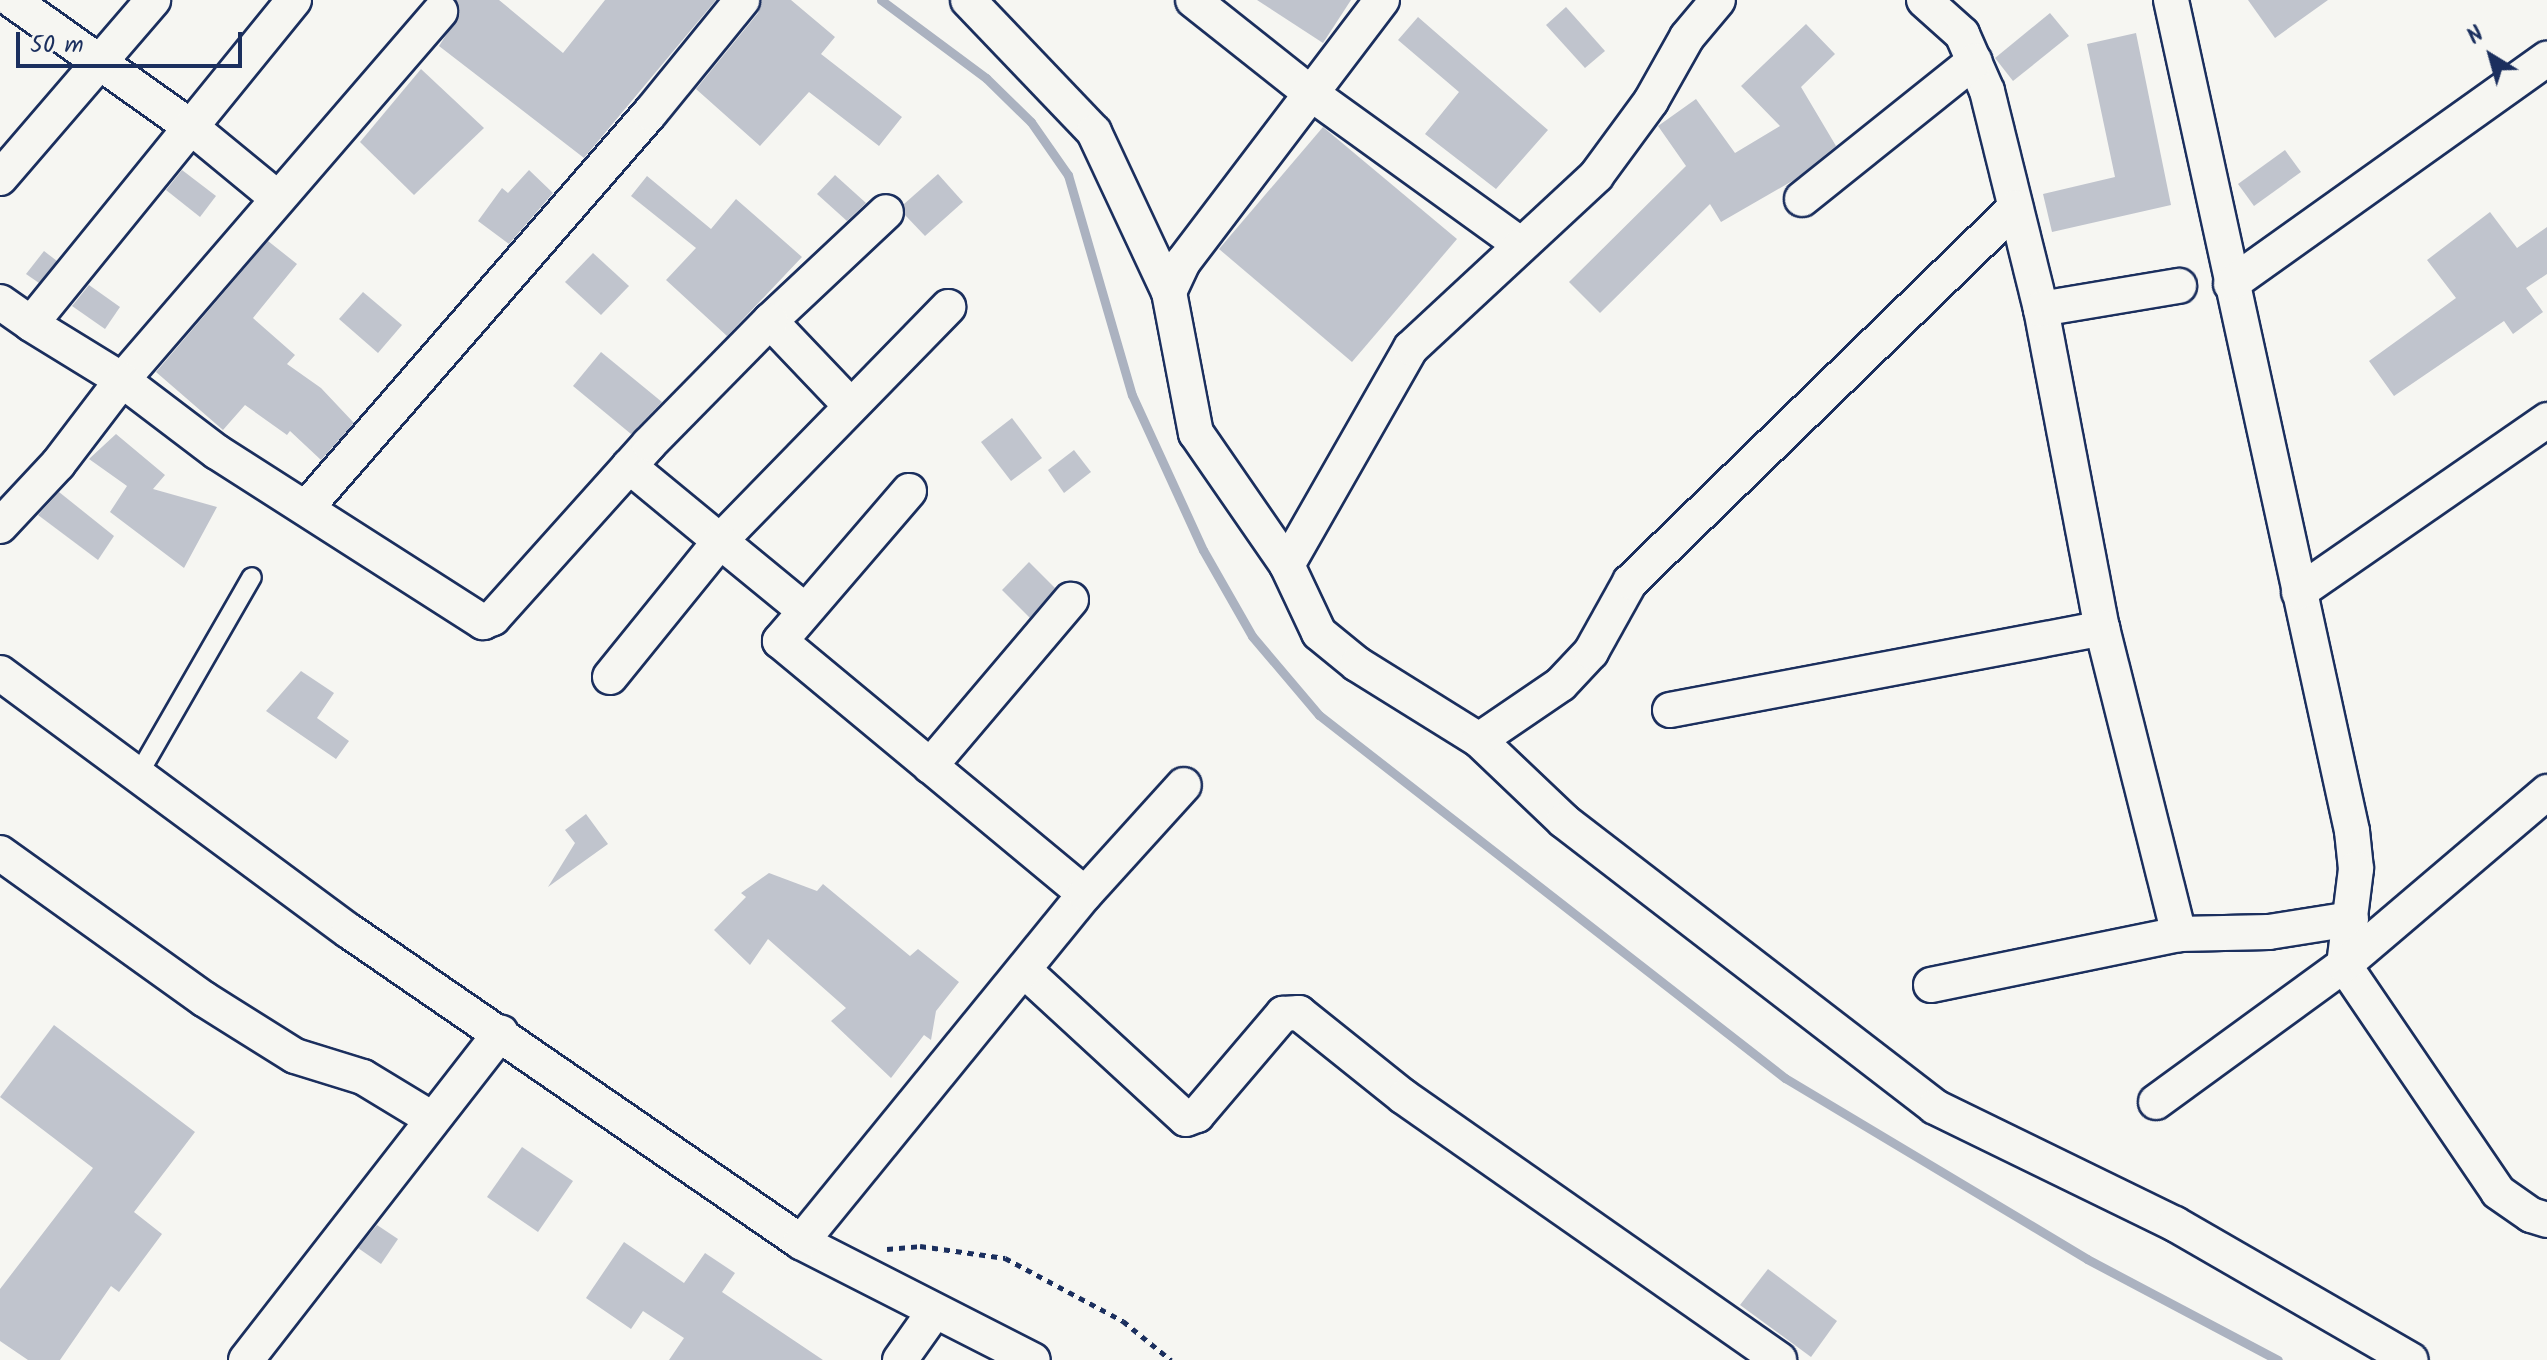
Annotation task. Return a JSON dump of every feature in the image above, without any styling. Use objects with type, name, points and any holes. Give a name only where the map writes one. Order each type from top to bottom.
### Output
[{"type":"street","points":[[12,0],[191,127],[277,198]]},
{"type":"street","points":[[0,178],[153,0]]},
{"type":"street","points":[[31,324],[294,0]]},
{"type":"street","points":[[307,507],[650,113],[742,0]]},
{"type":"street","points":[[968,0],[1094,132],[1169,292],[1196,433],[1287,565],[1319,633],[1357,664],[1479,740],[1564,821],[1935,1107],[2175,1224],[2411,1360]]},
{"type":"street","points":[[1193,0],[1309,92],[1520,244]]},
{"type":"street","points":[[1169,292],[1183,262],[1309,92],[1382,0]]},
{"type":"street","points":[[1287,565],[1411,348],[1596,176],[1651,101],[1687,37],[1718,0]]},
{"type":"street","points":[[1924,0],[1962,34],[1987,91],[2041,309],[2102,628],[2179,934]]},
{"type":"street","points":[[2171,0],[2352,831],[2356,869],[2344,965],[2498,1192],[2531,1215],[2547,1220]]},
{"type":"street","points":[[0,526],[58,464],[122,380],[440,11]]},
{"type":"street","points":[[2231,284],[2547,59]]},
{"type":"street","points":[[1802,199],[1974,61]]},
{"type":"street","points":[[1479,740],[1561,684],[1591,652],[1630,582],[2015,208]]},
{"type":"street","points":[[0,302],[122,380],[217,452],[483,622],[493,618],[629,466],[770,321],[886,212]]},
{"type":"street","points":[[2041,309],[2179,286]]},
{"type":"street","points":[[610,677],[720,541],[948,307]]},
{"type":"street","points":[[770,321],[850,405]]},
{"type":"street","points":[[2299,592],[2547,420]]},
{"type":"street","points":[[629,466],[804,610]]},
{"type":"street","points":[[909,491],[780,641],[1085,894]]},
{"type":"street","points":[[930,766],[1071,600]]},
{"type":"street","points":[[1670,710],[2102,628]]},
{"type":"street","points":[[0,673],[349,931],[801,1242],[1033,1360]]},
{"type":"street","points":[[801,1242],[1026,972],[1085,894],[1184,785]]},
{"type":"street","points":[[2156,1102],[2344,965],[2547,792]]},
{"type":"street","points":[[0,853],[204,999],[295,1056],[363,1077],[432,1119]]},
{"type":"street","points":[[1931,985],[2179,934],[2269,932],[2351,919]]},
{"type":"street","points":[[1026,972],[1186,1119],[1197,1115],[1283,1014],[1299,1013],[1404,1097],[1779,1360]]},
{"type":"street","points":[[246,1360],[501,1033]]},
{"type":"street","points":[[900,1360],[934,1312]]},
{"type":"lane","points":[[138,775],[252,577]]},
{"type":"path","points":[[879,1250],[920,1246],[1005,1258],[1123,1321],[1171,1360]]},
{"type":"building","points":[[456,0],[499,0],[563,53],[605,0],[716,0],[584,158],[439,46],[459,15]]},
{"type":"building","points":[[762,0],[791,0],[835,37],[821,54],[902,117],[879,146],[809,92],[760,146],[696,89],[758,13]]},
{"type":"building","points":[[1257,0],[1351,0],[1323,43]]},
{"type":"building","points":[[2248,0],[2328,0],[2275,38]]},
{"type":"building","points":[[1566,7],[1605,51],[1585,68],[1546,25]]},
{"type":"building","points":[[2050,13],[2069,36],[2013,81],[1995,58]]},
{"type":"building","points":[[1418,17],[1548,130],[1496,189],[1425,134],[1459,92],[1398,40]]},
{"type":"building","points":[[1806,24],[1835,54],[1801,87],[1836,146],[1794,180],[1721,222],[1710,204],[1600,313],[1569,282],[1686,166],[1658,126],[1696,99],[1735,153],[1780,126],[1741,86]]},
{"type":"building","points":[[2136,33],[2171,205],[2052,232],[2043,194],[2115,177],[2087,44]]},
{"type":"building","points":[[421,69],[484,128],[414,195],[360,142]]},
{"type":"building","points":[[1323,127],[1457,239],[1352,362],[1219,249]]},
{"type":"building","points":[[2285,150],[2301,172],[2254,206],[2238,184]]},
{"type":"building","points":[[182,170],[216,196],[200,217],[166,190]]},
{"type":"building","points":[[529,170],[553,193],[509,244],[478,221],[502,188],[508,193]]},
{"type":"building","points":[[938,174],[963,202],[925,236],[905,215],[904,204]]},
{"type":"building","points":[[835,175],[866,203],[847,221],[817,194]]},
{"type":"building","points":[[647,176],[711,229],[736,199],[802,257],[727,336],[666,280],[696,248],[631,196]]},
{"type":"building","points":[[2490,212],[2517,248],[2547,227],[2547,274],[2526,288],[2543,312],[2513,334],[2504,321],[2394,396],[2369,361],[2456,298],[2427,260]]},
{"type":"building","points":[[268,241],[297,264],[253,318],[295,355],[287,364],[321,388],[354,423],[321,460],[290,431],[287,435],[245,405],[223,430],[156,372]]},
{"type":"building","points":[[44,251],[57,261],[39,283],[26,274]]},
{"type":"building","points":[[593,253],[629,286],[601,315],[565,282]]},
{"type":"building","points":[[89,285],[120,307],[105,329],[72,306]]},
{"type":"building","points":[[363,292],[402,325],[378,353],[339,319]]},
{"type":"building","points":[[601,352],[662,402],[631,434],[573,386]]},
{"type":"building","points":[[1012,418],[1042,458],[1011,481],[981,442]]},
{"type":"building","points":[[116,434],[165,475],[153,489],[217,507],[184,568],[110,512],[127,486],[89,459]]},
{"type":"building","points":[[1074,450],[1091,472],[1064,493],[1048,470]]},
{"type":"building","points":[[59,492],[114,536],[98,560],[38,515]]},
{"type":"building","points":[[1029,562],[1055,588],[1030,618],[1002,590]]},
{"type":"building","points":[[301,671],[334,693],[317,718],[349,741],[336,759],[266,711]]},
{"type":"building","points":[[586,814],[608,844],[548,887],[575,843],[565,830]]},
{"type":"building","points":[[769,873],[817,891],[823,884],[910,956],[918,949],[959,982],[936,1011],[931,1040],[924,1035],[891,1078],[831,1021],[846,1008],[768,939],[750,965],[714,930],[746,897],[741,893]]},
{"type":"building","points":[[54,1025],[195,1132],[134,1212],[162,1234],[119,1292],[111,1286],[60,1360],[28,1360],[0,1341],[0,1289],[93,1168],[0,1097]]},
{"type":"building","points":[[522,1147],[573,1181],[538,1232],[487,1197]]},
{"type":"building","points":[[377,1225],[398,1239],[381,1264],[358,1248]]},
{"type":"building","points":[[624,1242],[684,1283],[705,1253],[735,1273],[722,1292],[823,1360],[669,1360],[684,1338],[643,1311],[631,1329],[586,1298]]},
{"type":"building","points":[[1768,1269],[1837,1321],[1811,1357],[1740,1305]]},
{"type":"waterway","points":[[881,0],[986,78],[1031,122],[1068,175],[1132,395],[1203,550],[1252,636],[1319,715],[1785,1078],[2087,1259],[2278,1360]]}]
